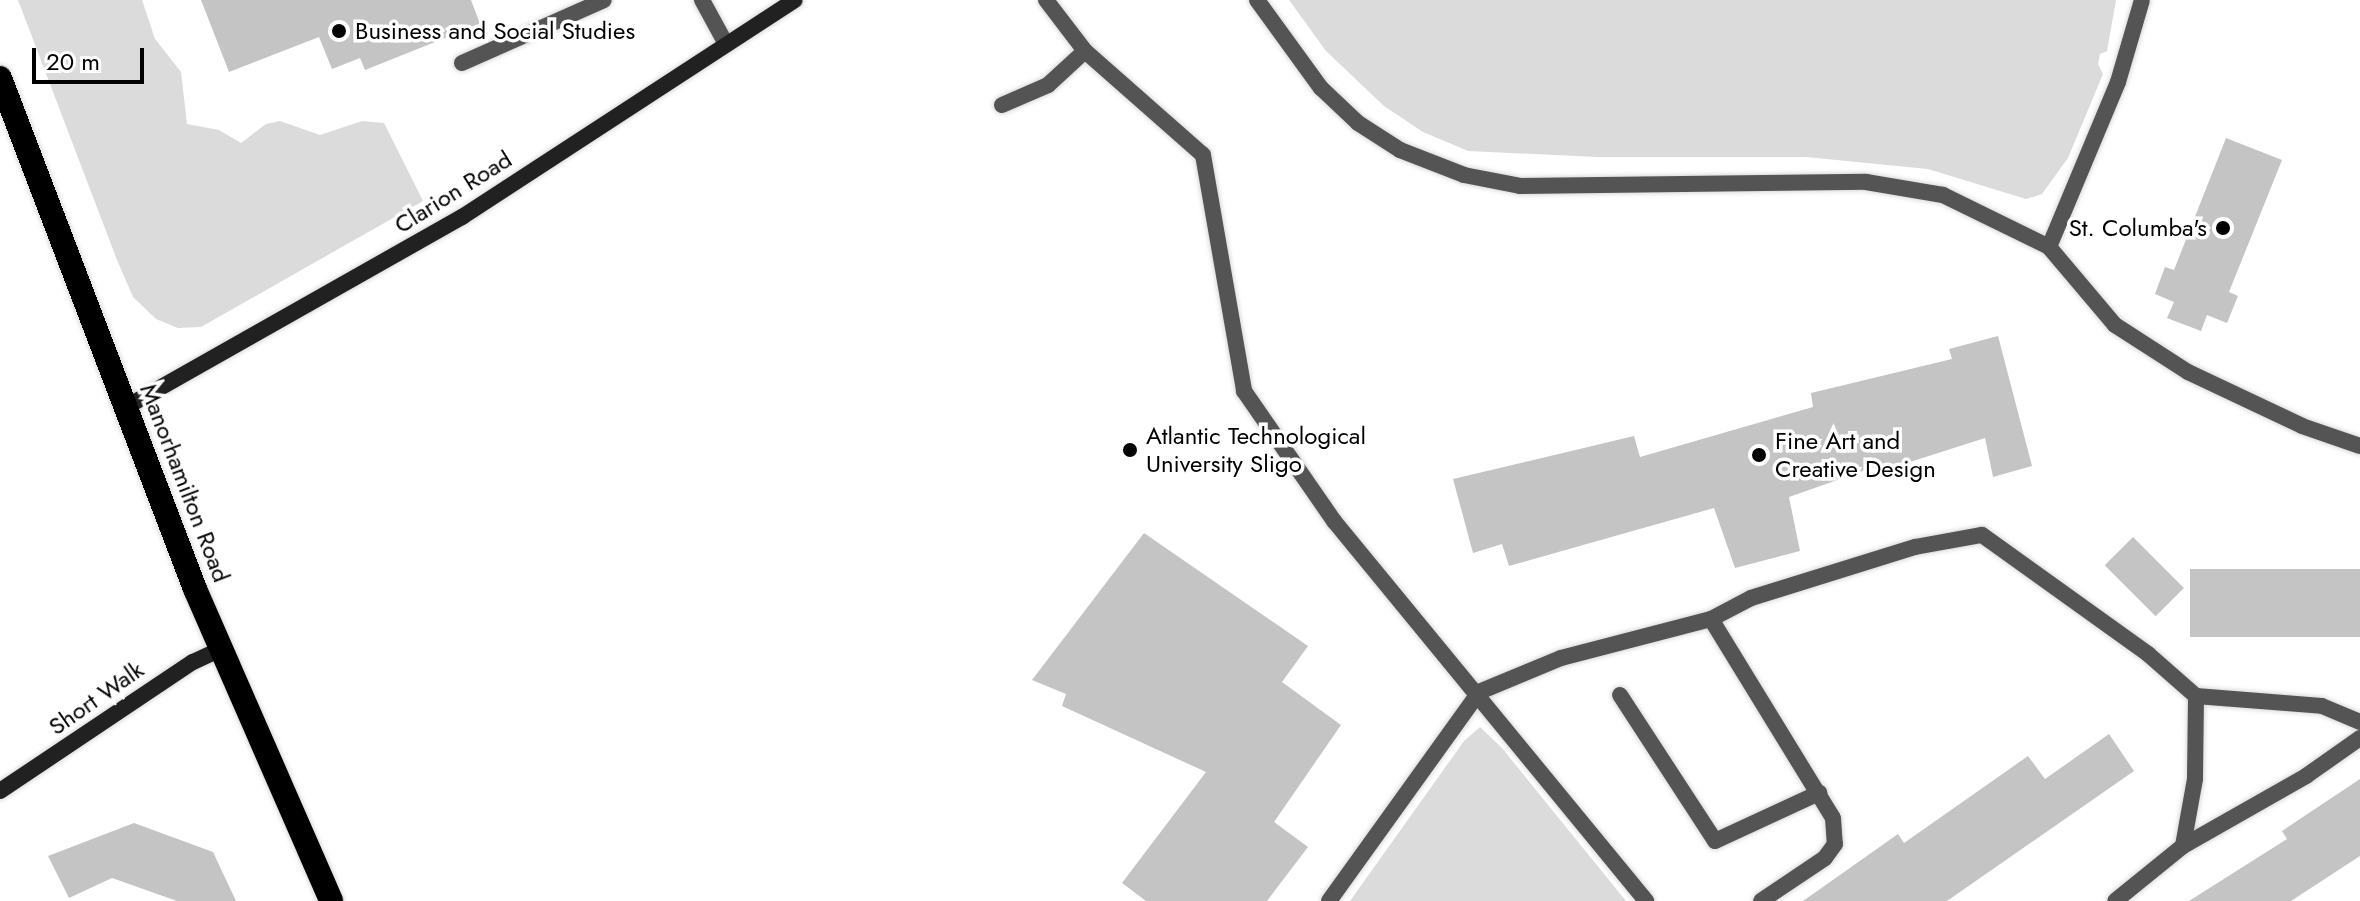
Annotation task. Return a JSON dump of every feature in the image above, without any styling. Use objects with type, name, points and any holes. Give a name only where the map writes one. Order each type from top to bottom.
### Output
[{"type":"highway","name":"Manorhamilton Road","points":[[0,78],[221,649],[331,901]]},
{"type":"street","points":[[462,63],[604,0]]},
{"type":"street","points":[[702,0],[726,44]]},
{"type":"street","name":"Clarion Road","points":[[126,407],[462,217],[795,0]]},
{"type":"street","points":[[1046,0],[1085,51],[1203,155],[1244,391],[1334,521],[1479,692],[1646,901]]},
{"type":"street","points":[[1257,0],[1321,88],[1358,123],[1400,150],[1464,175],[1520,186],[1866,182],[1943,195],[2049,247],[2115,325],[2188,372],[2302,426],[2360,446]]},
{"type":"street","points":[[2049,247],[2118,82],[2142,0]]},
{"type":"street","points":[[1002,105],[1048,85],[1085,51]]},
{"type":"street","points":[[1329,901],[1479,692],[1561,658],[1711,619],[1751,598],[1915,547],[1982,535],[2148,654],[2196,696],[2322,706],[2360,722]]},
{"type":"street","points":[[1711,619],[1833,818],[1835,844],[1825,858],[1761,901]]},
{"type":"street","name":"Short Walk","points":[[0,791],[203,655],[221,649]]},
{"type":"street","points":[[1620,695],[1715,841],[1819,793]]},
{"type":"street","points":[[2183,846],[2195,779],[2196,696]]},
{"type":"street","points":[[2115,901],[2183,846],[2306,776],[2360,738]]},
{"type":"shaded area","points":[[18,0],[142,0],[155,39],[181,72],[187,124],[219,130],[241,143],[266,124],[280,121],[320,135],[362,121],[384,123],[423,201],[201,327],[178,328],[156,319],[133,297]]},
{"type":"shaded area","points":[[1289,0],[2116,0],[2107,51],[2100,54],[2098,64],[2103,74],[2068,158],[2042,194],[2026,199],[1928,169],[1806,157],[1597,157],[1468,151],[1423,132],[1384,106],[1326,51]]},
{"type":"shaded area","points":[[1480,727],[1502,748],[1626,901],[1350,901],[1464,741]]},
{"type":"building","name":"Business and Social Studies","points":[[201,0],[471,0],[480,24],[365,70],[360,58],[332,69],[319,37],[229,72]]},
{"type":"building","name":"St. Columba's","points":[[2226,138],[2282,160],[2229,292],[2238,296],[2227,323],[2207,315],[2201,331],[2167,318],[2174,302],[2155,294],[2165,267],[2174,270]]},
{"type":"building","name":"Fine Art and Creative Design","points":[[1998,336],[2032,466],[1993,477],[1985,438],[1885,470],[1883,464],[1789,497],[1800,551],[1735,568],[1714,508],[1509,566],[1502,544],[1473,553],[1453,479],[1634,436],[1640,457],[1813,407],[1811,393],[1952,359],[1949,349]]},
{"type":"building","points":[[1144,533],[1308,646],[1282,682],[1341,725],[1274,822],[1308,847],[1267,901],[1146,901],[1122,883],[1206,772],[1062,706],[1066,694],[1032,680]]},
{"type":"building","points":[[2133,537],[2184,588],[2156,616],[2105,565]]},
{"type":"building","points":[[2190,569],[2360,569],[2360,637],[2190,637]]},
{"type":"building","points":[[2109,734],[2134,771],[1947,901],[1803,901],[1898,834],[1904,843],[2028,756],[2045,779]]},
{"type":"building","points":[[2360,779],[2360,856],[2291,901],[2189,901],[2287,839],[2282,831]]},
{"type":"building","points":[[134,823],[213,852],[236,901],[177,901],[112,878],[69,898],[48,856]]},
{"type":"place","name":"Business and Social Studies","points":[[339,31]]},
{"type":"place","name":"St. Columba's","points":[[2223,228]]},
{"type":"place","name":"Atlantic Technological University Sligo","points":[[1130,450]]},
{"type":"place","name":"Fine Art and Creative Design","points":[[1759,455]]}]
